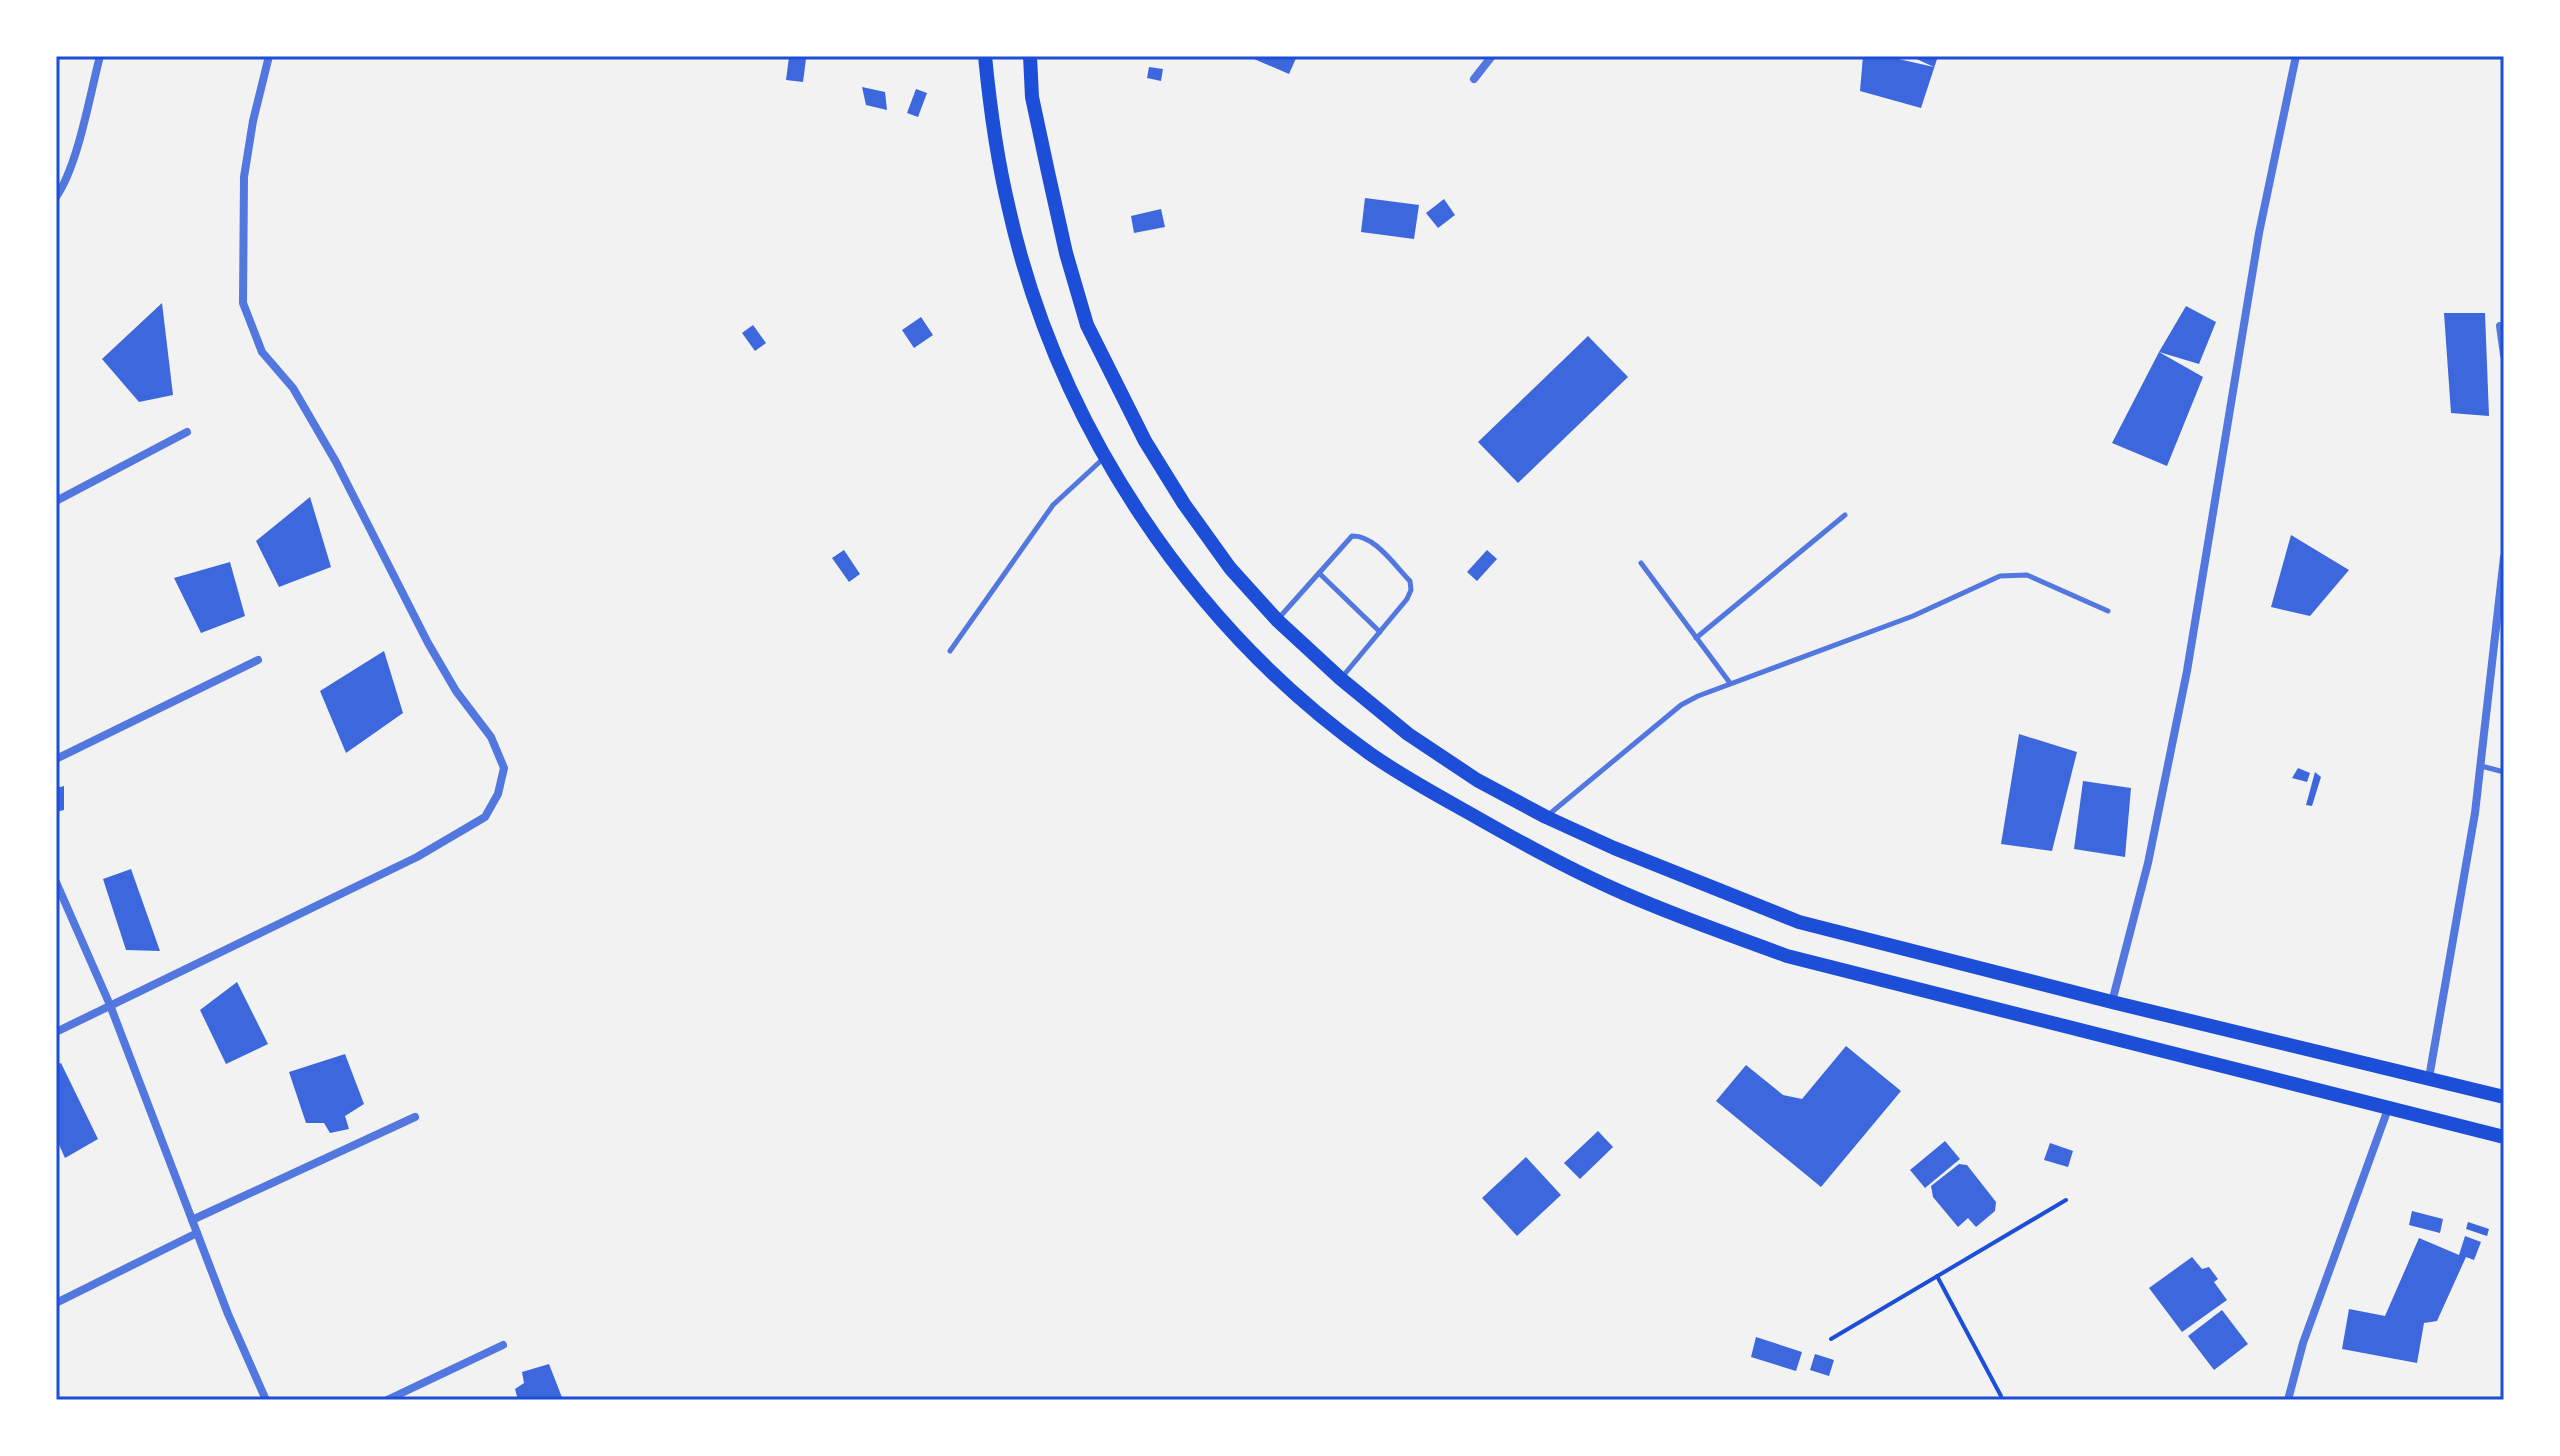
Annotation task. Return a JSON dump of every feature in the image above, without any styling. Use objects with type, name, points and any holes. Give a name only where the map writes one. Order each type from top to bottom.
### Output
[{"type":"main road","points":[[985,56],[993,131],[1009,212],[1024,265],[1053,348],[1106,457],[1152,530],[1217,615],[1287,687],[1369,753],[1434,794],[1612,888],[1787,956],[2504,1137]]},
{"type":"main road","points":[[1030,56],[1032,97],[1066,253],[1087,325],[1145,441],[1184,504],[1230,568],[1277,620],[1341,679],[1408,734],[1477,780],[1546,817],[1642,860],[1799,922],[2504,1097]]},
{"type":"street","points":[[56,197],[100,56]]},
{"type":"street","points":[[56,1032],[417,857],[485,817],[498,794],[504,768],[491,737],[456,691],[428,643],[336,462],[293,388],[262,352],[243,303],[244,177],[253,121],[269,56]]},
{"type":"street","points":[[1474,79],[1492,56]]},
{"type":"street","points":[[2112,1002],[2148,863],[2187,671],[2259,233],[2296,56]]},
{"type":"street","points":[[2500,326],[2504,355]]},
{"type":"street","points":[[56,501],[187,432]]},
{"type":"street","points":[[2429,1078],[2475,813],[2504,557]]},
{"type":"street","points":[[56,759],[258,660]]},
{"type":"street","points":[[56,882],[110,1005],[228,1314],[266,1400]]},
{"type":"street","points":[[2288,1400],[2303,1343],[2388,1109]]},
{"type":"street","points":[[192,1220],[415,1117]]},
{"type":"street","points":[[56,1303],[197,1233]]},
{"type":"street","points":[[387,1400],[503,1345]]},
{"type":"lane","points":[[950,651],[1053,505],[1106,457]]},
{"type":"lane","points":[[1696,638],[1845,515]]},
{"type":"lane","points":[[1277,620],[1352,536],[1370,540],[1410,581],[1411,590],[1407,599],[1341,679]]},
{"type":"lane","points":[[1641,563],[1730,683]]},
{"type":"lane","points":[[1319,573],[1380,632]]},
{"type":"lane","points":[[1546,817],[1681,705],[1730,683],[1913,616],[2000,576],[2027,575],[2108,611]]},
{"type":"lane","points":[[2481,766],[2504,772]]},
{"type":"path","points":[[1831,1339],[2066,1200]]},
{"type":"path","points":[[1937,1276],[2001,1396]]},
{"type":"building","points":[[1247,56],[1297,56],[1289,74]]},
{"type":"building","points":[[1863,56],[1885,56],[1934,67],[1910,56],[1938,56],[1921,108],[1860,91]]},
{"type":"building","points":[[789,57],[806,59],[803,82],[786,80]]},
{"type":"building","points":[[1149,67],[1163,69],[1161,81],[1147,78]]},
{"type":"building","points":[[862,87],[885,92],[887,110],[866,105]]},
{"type":"building","points":[[916,89],[927,93],[918,117],[907,113]]},
{"type":"building","points":[[1365,198],[1419,205],[1414,239],[1361,232]]},
{"type":"building","points":[[1444,199],[1455,215],[1438,228],[1426,213]]},
{"type":"building","points":[[1161,209],[1165,227],[1134,233],[1131,216]]},
{"type":"building","points":[[162,303],[173,395],[139,402],[102,359]]},
{"type":"building","points":[[2186,306],[2216,322],[2199,364],[2159,352]]},
{"type":"building","points":[[2444,313],[2485,313],[2489,416],[2451,413]]},
{"type":"building","points":[[921,317],[933,335],[914,348],[902,330]]},
{"type":"building","points":[[753,325],[766,343],[755,351],[742,333]]},
{"type":"building","points":[[1588,336],[1628,377],[1518,483],[1478,442]]},
{"type":"building","points":[[2159,352],[2203,377],[2167,466],[2112,443]]},
{"type":"building","points":[[310,497],[331,567],[279,587],[256,541]]},
{"type":"building","points":[[2291,535],[2349,570],[2310,616],[2271,607]]},
{"type":"building","points":[[844,550],[860,574],[849,582],[832,558]]},
{"type":"building","points":[[1487,550],[1497,559],[1477,581],[1467,572]]},
{"type":"building","points":[[230,562],[245,616],[201,633],[174,578]]},
{"type":"building","points":[[384,651],[403,713],[346,753],[320,691]]},
{"type":"building","points":[[2019,734],[2077,752],[2052,851],[2001,844]]},
{"type":"building","points":[[2298,768],[2310,773],[2307,782],[2292,778]]},
{"type":"building","points":[[2315,772],[2321,777],[2312,806],[2306,805]]},
{"type":"building","points":[[2083,781],[2131,788],[2125,857],[2074,849]]},
{"type":"building","points":[[64,786],[64,810],[56,812],[56,788]]},
{"type":"building","points":[[131,869],[160,951],[126,950],[103,879]]},
{"type":"building","points":[[237,982],[268,1044],[226,1064],[200,1010]]},
{"type":"building","points":[[1846,1046],[1901,1091],[1821,1187],[1716,1101],[1746,1065],[1783,1095],[1802,1099]]},
{"type":"building","points":[[345,1054],[364,1104],[345,1116],[349,1129],[330,1133],[324,1123],[306,1123],[289,1072]]},
{"type":"building","points":[[61,1063],[98,1139],[65,1158],[56,1138],[56,1065]]},
{"type":"building","points":[[1598,1131],[1613,1147],[1580,1179],[1564,1163]]},
{"type":"building","points":[[1945,1141],[1960,1159],[1925,1188],[1910,1170]]},
{"type":"building","points":[[2050,1143],[2073,1151],[2068,1167],[2044,1160]]},
{"type":"building","points":[[1526,1157],[1561,1195],[1517,1236],[1482,1198]]},
{"type":"building","points":[[1959,1164],[1967,1165],[1996,1202],[1995,1211],[1976,1227],[1968,1218],[1958,1227],[1933,1197],[1931,1186]]},
{"type":"building","points":[[2412,1211],[2443,1219],[2440,1233],[2409,1225]]},
{"type":"building","points":[[2468,1222],[2489,1229],[2487,1236],[2466,1229]]},
{"type":"building","points":[[2465,1236],[2481,1242],[2474,1260],[2466,1257],[2437,1321],[2424,1323],[2417,1363],[2342,1349],[2349,1309],[2385,1316],[2419,1238],[2459,1255]]},
{"type":"building","points":[[2192,1257],[2202,1269],[2209,1267],[2218,1279],[2214,1282],[2227,1300],[2182,1332],[2149,1288]]},
{"type":"building","points":[[2222,1310],[2248,1344],[2214,1370],[2188,1336]]},
{"type":"building","points":[[1756,1337],[1802,1352],[1796,1371],[1751,1357]]},
{"type":"building","points":[[1815,1354],[1834,1360],[1829,1376],[1810,1370]]},
{"type":"building","points":[[549,1364],[563,1400],[518,1400],[515,1389],[524,1383],[522,1372]]}]
